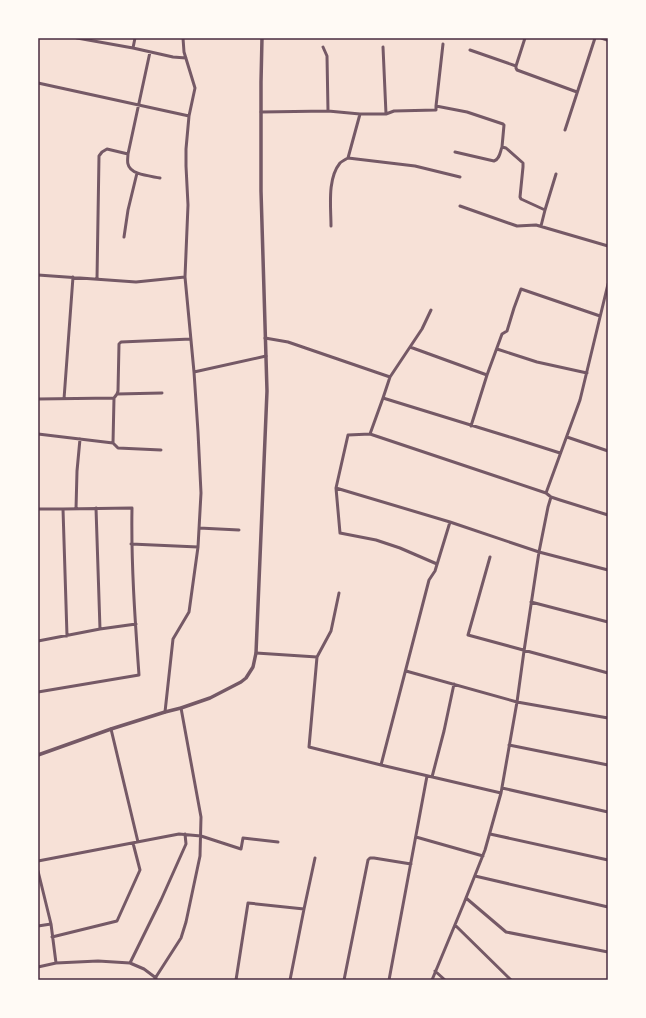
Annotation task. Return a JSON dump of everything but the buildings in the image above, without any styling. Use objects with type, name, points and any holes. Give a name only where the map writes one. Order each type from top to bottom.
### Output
[{"type":"street","points":[[77,38],[173,57],[186,58]]},
{"type":"street","points":[[133,48],[135,38]]},
{"type":"street","points":[[165,712],[173,639],[189,612],[198,547],[200,493],[194,372],[185,278],[188,205],[186,166],[189,116],[195,88],[184,52],[183,38]]},
{"type":"street","points":[[38,755],[111,729],[210,698],[241,682],[246,678],[253,667],[256,653],[266,402],[261,191],[262,38]]},
{"type":"street","points":[[525,38],[516,66],[517,70],[519,72],[578,92]]},
{"type":"street","points":[[565,130],[595,38]]},
{"type":"street","points":[[602,38],[608,40]]},
{"type":"street","points":[[261,112],[328,111],[360,114],[386,114],[394,111],[436,110],[443,44]]},
{"type":"street","points":[[323,47],[327,56],[328,111]]},
{"type":"street","points":[[383,47],[386,114]]},
{"type":"street","points":[[470,50],[516,66]]},
{"type":"street","points":[[150,52],[128,154],[128,164],[131,170],[137,173],[160,178]]},
{"type":"street","points":[[38,83],[189,116]]},
{"type":"street","points":[[436,106],[467,112],[503,124],[505,127],[502,147],[497,160],[494,161],[455,152]]},
{"type":"street","points":[[348,158],[360,114]]},
{"type":"street","points":[[502,147],[506,148],[523,163],[521,199],[545,210]]},
{"type":"street","points":[[97,279],[99,156],[107,149],[128,154]]},
{"type":"street","points":[[331,226],[331,187],[334,175],[340,163],[348,158],[415,166],[460,177]]},
{"type":"street","points":[[124,237],[128,210],[137,173]]},
{"type":"street","points":[[540,226],[556,174]]},
{"type":"street","points":[[460,206],[517,226],[536,225],[608,246]]},
{"type":"street","points":[[38,275],[136,282],[185,278]]},
{"type":"street","points":[[64,399],[73,277]]},
{"type":"street","points":[[546,493],[580,400],[608,284]]},
{"type":"street","points":[[471,426],[487,375],[502,334],[507,331],[521,289],[600,316]]},
{"type":"street","points":[[370,434],[390,377],[422,329],[431,310]]},
{"type":"street","points":[[265,338],[288,342],[390,377]]},
{"type":"street","points":[[113,443],[114,398],[117,394],[119,344],[121,342],[191,339]]},
{"type":"street","points":[[410,347],[487,375]]},
{"type":"street","points":[[497,350],[537,362],[587,373]]},
{"type":"street","points":[[194,372],[266,356]]},
{"type":"street","points":[[117,394],[162,392]]},
{"type":"street","points":[[38,399],[114,398]]},
{"type":"street","points":[[383,398],[560,453]]},
{"type":"street","points":[[38,434],[113,443],[118,448],[161,450]]},
{"type":"street","points":[[437,564],[400,548],[376,540],[340,533],[336,488],[348,435],[370,434],[546,493],[551,497],[608,515]]},
{"type":"street","points":[[567,437],[608,451]]},
{"type":"street","points":[[76,509],[80,439]]},
{"type":"street","points":[[336,488],[450,522],[539,552],[608,570]]},
{"type":"street","points":[[432,980],[483,856],[501,793],[517,702],[539,552],[551,497]]},
{"type":"street","points":[[96,508],[100,629]]},
{"type":"street","points":[[38,509],[63,510],[132,508],[131,544],[140,675],[38,692]]},
{"type":"street","points":[[63,510],[67,636]]},
{"type":"street","points":[[381,766],[429,580],[437,564],[450,522]]},
{"type":"street","points":[[199,528],[239,530]]},
{"type":"street","points":[[131,544],[198,547]]},
{"type":"street","points":[[490,557],[468,636],[608,673]]},
{"type":"street","points":[[339,593],[331,631],[317,657],[309,747],[381,766],[501,793]]},
{"type":"street","points":[[531,602],[608,622]]},
{"type":"street","points":[[38,641],[100,629],[136,624]]},
{"type":"street","points":[[256,653],[317,657]]},
{"type":"street","points":[[406,671],[517,702],[608,718]]},
{"type":"street","points":[[432,777],[454,684]]},
{"type":"street","points":[[38,967],[56,963],[98,961],[130,963],[144,969],[155,979],[181,938],[186,922],[200,856],[201,817],[181,708]]},
{"type":"street","points":[[111,729],[138,842]]},
{"type":"street","points":[[509,744],[608,765]]},
{"type":"street","points":[[389,980],[427,776]]},
{"type":"street","points":[[502,788],[608,812]]},
{"type":"street","points":[[38,861],[179,834],[201,836],[242,849],[243,838],[278,842]]},
{"type":"street","points":[[130,963],[161,900],[186,844],[185,834]]},
{"type":"street","points":[[490,834],[608,860]]},
{"type":"street","points":[[416,837],[483,856]]},
{"type":"street","points":[[52,937],[117,921],[140,870],[133,843]]},
{"type":"street","points":[[290,980],[314,858]]},
{"type":"street","points":[[344,980],[368,860],[370,858],[374,858],[411,864]]},
{"type":"street","points":[[38,871],[51,924],[56,963]]},
{"type":"street","points":[[475,876],[608,907]]},
{"type":"street","points":[[466,898],[506,932],[608,952]]},
{"type":"street","points":[[236,980],[248,903],[304,909]]},
{"type":"street","points":[[38,926],[51,924]]},
{"type":"street","points":[[455,925],[511,980]]},
{"type":"street","points":[[435,971],[445,980]]}]
